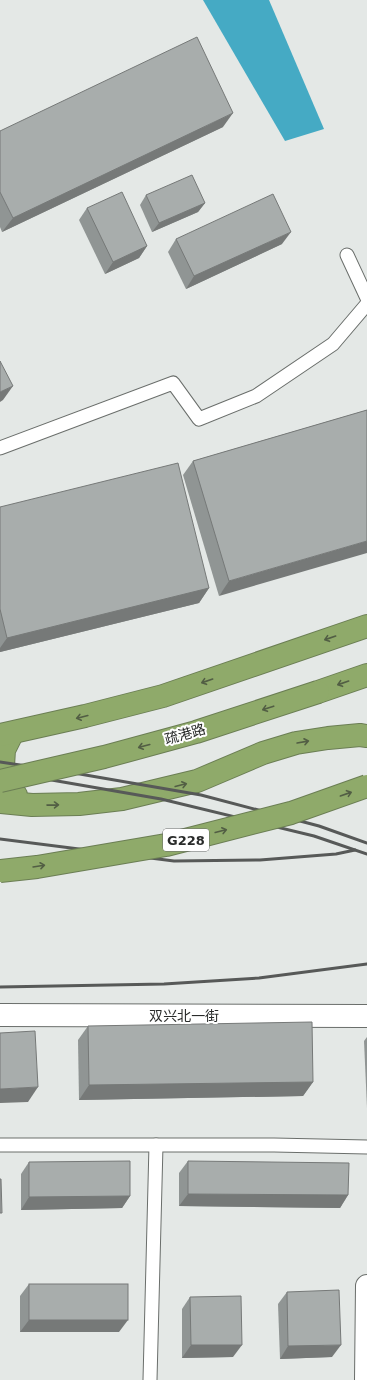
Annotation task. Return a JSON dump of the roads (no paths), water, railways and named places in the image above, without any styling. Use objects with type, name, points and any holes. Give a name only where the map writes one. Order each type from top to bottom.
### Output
[{"type":"highway","points":[[32,805],[17,796],[7,784],[3,766],[6,734],[163,696],[367,626]]},
{"type":"highway","name":"疏港路","points":[[0,781],[104,757],[196,732],[367,675]]},
{"type":"highway","points":[[0,802],[32,805],[79,804],[122,799],[197,781],[263,753],[296,743],[328,738],[360,735],[367,736]]},
{"type":"highway","name":"G228","points":[[0,871],[37,867],[166,845],[291,813],[367,786]]},
{"type":"street","name":"双兴北一街","points":[[0,1015],[367,1016]]},
{"type":"street","points":[[366,1380],[367,1286]]},
{"type":"lane","points":[[347,255],[367,298]]},
{"type":"lane","points":[[0,448],[173,383],[199,419],[256,396],[333,344],[367,304]]},
{"type":"lane","points":[[0,1145],[274,1145],[367,1147]]},
{"type":"lane","points":[[150,1380],[156,1145]]},
{"type":"water","points":[[203,0],[269,0],[324,129],[285,141]]},
{"type":"railway","points":[[0,762],[201,795],[319,826],[367,843]]},
{"type":"railway","points":[[0,772],[161,799],[314,836],[367,854]]},
{"type":"railway","points":[[0,839],[174,861],[260,860],[336,854],[355,850]]},
{"type":"railway","points":[[0,987],[164,984],[259,978],[367,964]]}]
